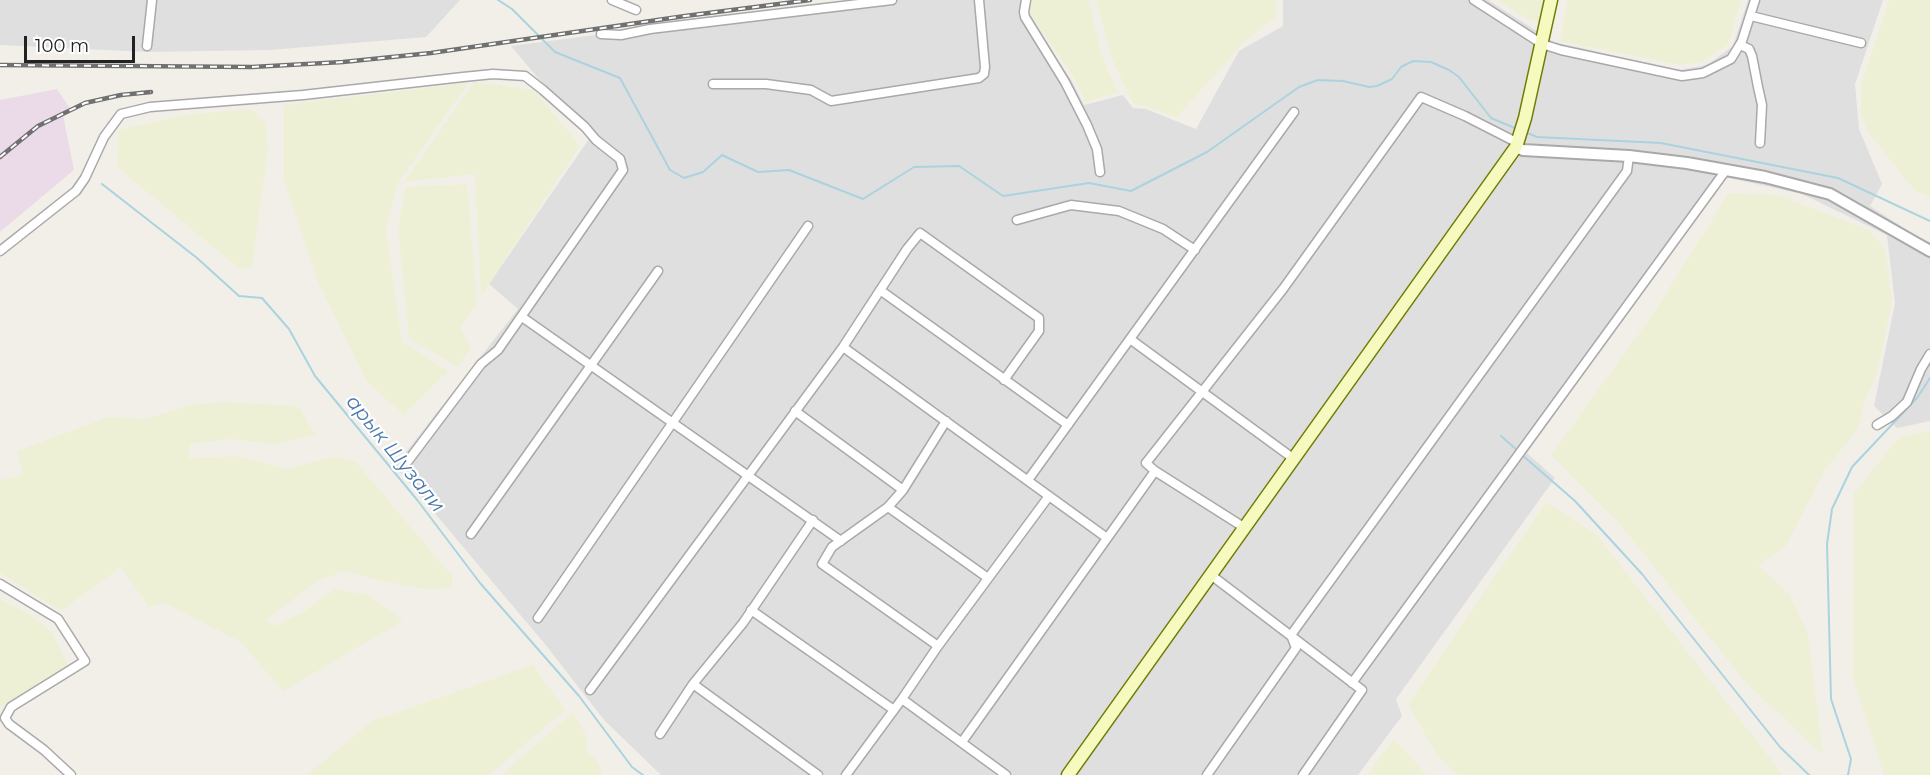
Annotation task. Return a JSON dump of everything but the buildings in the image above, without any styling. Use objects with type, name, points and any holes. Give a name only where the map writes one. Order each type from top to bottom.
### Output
[{"type":"main road","points":[[1068,775],[1517,145],[1551,0]]},
{"type":"street","points":[[147,46],[152,0]]},
{"type":"street","points":[[612,0],[636,10]]},
{"type":"street","points":[[601,34],[621,35],[650,29],[892,0]]},
{"type":"street","points":[[713,84],[766,84],[811,90],[831,101],[979,78],[984,74],[985,67],[979,0]]},
{"type":"street","points":[[1026,0],[1023,12],[1025,17],[1065,82],[1087,125],[1097,149],[1100,172]]},
{"type":"street","points":[[1474,0],[1542,44],[1682,76],[1703,74],[1731,58],[1740,45],[1755,0]]},
{"type":"street","points":[[1751,16],[1861,42]]},
{"type":"street","points":[[1740,45],[1749,50],[1752,56],[1762,105],[1760,143]]},
{"type":"street","points":[[0,251],[76,191],[85,178],[104,137],[121,114],[150,107],[303,95],[493,74],[525,76],[585,126],[596,140],[620,159],[623,170],[498,350],[481,364],[408,461]]},
{"type":"street","points":[[1245,528],[1146,463],[1283,289],[1421,97],[1465,116],[1523,150],[1687,162],[1765,177],[1830,194],[1930,251]]},
{"type":"street","points":[[1028,480],[1294,112]]},
{"type":"street","points":[[1291,635],[1627,171],[1629,156]]},
{"type":"street","points":[[1352,683],[1726,170]]},
{"type":"street","points":[[1017,220],[1071,205],[1119,211],[1163,229],[1195,250]]},
{"type":"street","points":[[538,618],[808,226]]},
{"type":"street","points":[[590,690],[843,347],[907,249],[920,233],[1039,318],[1039,331],[1004,380]]},
{"type":"street","points":[[471,534],[658,270]]},
{"type":"street","points":[[880,290],[1068,425]]},
{"type":"street","points":[[522,317],[841,541]]},
{"type":"street","points":[[1130,339],[1294,459]]},
{"type":"street","points":[[843,347],[1107,538]]},
{"type":"street","points":[[1877,425],[1892,416],[1907,402],[1930,354]]},
{"type":"street","points":[[795,411],[903,490]]},
{"type":"street","points":[[938,646],[822,564],[832,547],[888,507],[903,490],[946,421]]},
{"type":"street","points":[[962,742],[1155,471]]},
{"type":"street","points":[[846,775],[1049,496]]},
{"type":"street","points":[[888,507],[988,578]]},
{"type":"street","points":[[660,734],[693,684],[751,610],[813,520]]},
{"type":"street","points":[[1211,575],[1362,690],[1303,775]]},
{"type":"street","points":[[0,584],[58,619],[86,661],[11,707],[5,718],[9,724],[44,750],[72,775]]},
{"type":"street","points":[[751,610],[894,710]]},
{"type":"street","points":[[1207,775],[1296,648],[1291,635]]},
{"type":"street","points":[[693,684],[818,775]]},
{"type":"street","points":[[902,699],[1006,775]]},
{"type":"shaded area","points":[[0,0],[460,0],[426,37],[270,50],[147,52],[0,45]]},
{"type":"shaded area","points":[[860,0],[1025,0],[1024,12],[1072,81],[1084,105],[1123,95],[1133,108],[1146,109],[1196,129],[1239,51],[1283,26],[1283,0],[1488,0],[1554,42],[1679,70],[1707,65],[1733,46],[1748,0],[1883,0],[1855,84],[1859,129],[1882,184],[1870,206],[1916,236],[1930,242],[1930,421],[1897,428],[1874,406],[1895,303],[1887,235],[1802,194],[1725,177],[1527,453],[1555,478],[1396,699],[1402,716],[1358,775],[661,775],[605,721],[544,643],[395,466],[518,309],[489,284],[589,139],[511,46]]},
{"type":"shaded area","points":[[57,89],[71,110],[63,115],[74,170],[0,232],[0,100]]},
{"type":"green space","points":[[1031,0],[1089,0],[1101,54],[1118,93],[1086,102],[1073,76],[1029,13]]},
{"type":"green space","points":[[1096,0],[1276,0],[1277,16],[1246,40],[1177,117],[1134,104],[1112,59]]},
{"type":"green space","points":[[1499,0],[1544,0],[1539,22],[1527,19]]},
{"type":"green space","points":[[1568,0],[1741,0],[1728,45],[1701,62],[1680,65],[1560,41]]},
{"type":"green space","points":[[1889,0],[1930,0],[1930,197],[1916,192],[1869,133],[1861,116],[1861,86]]},
{"type":"green space","points":[[474,82],[534,90],[580,146],[481,296],[475,174],[404,182]]},
{"type":"green space","points":[[468,83],[398,183],[386,229],[402,342],[448,371],[404,415],[367,382],[318,282],[284,180],[284,105]]},
{"type":"green space","points":[[252,109],[265,122],[268,148],[252,266],[241,270],[117,167],[119,130],[183,115]]},
{"type":"green space","points":[[467,184],[477,302],[460,329],[471,347],[458,367],[409,338],[398,227],[406,187]]},
{"type":"green space","points":[[1729,193],[1777,195],[1869,230],[1885,249],[1892,302],[1877,374],[1864,402],[1858,429],[1825,470],[1786,546],[1758,565],[1789,594],[1808,633],[1823,755],[1746,683],[1620,524],[1551,455],[1653,314]]},
{"type":"green space","points":[[224,402],[298,406],[316,435],[274,444],[229,439],[190,444],[188,458],[238,456],[285,469],[336,456],[356,462],[452,576],[452,587],[431,590],[344,571],[317,581],[265,621],[274,626],[303,612],[335,589],[369,595],[403,621],[283,691],[241,642],[164,603],[149,607],[121,567],[61,611],[0,573],[0,480],[23,475],[17,451],[108,417],[144,419],[190,405]]},
{"type":"green space","points":[[1930,431],[1930,775],[1884,775],[1853,678],[1854,493],[1899,437]]},
{"type":"green space","points":[[1546,502],[1597,535],[1783,775],[1458,775],[1438,757],[1408,704]]},
{"type":"green space","points":[[0,599],[32,616],[51,631],[68,665],[0,708]]},
{"type":"green space","points":[[533,665],[565,710],[489,775],[307,775],[372,721]]},
{"type":"green space","points":[[573,712],[586,735],[586,751],[598,762],[603,775],[501,775]]},
{"type":"green space","points":[[1394,739],[1427,775],[1366,775]]},
{"type":"waterway","points":[[498,0],[512,9],[555,52],[620,78],[670,170],[684,178],[703,172],[722,155],[758,172],[789,170],[863,199],[914,167],[959,166],[1003,196],[1089,183],[1131,191],[1207,152],[1299,87],[1318,80],[1343,81],[1369,87],[1377,86],[1392,79],[1401,67],[1413,61],[1431,62],[1449,70],[1459,77],[1491,118],[1517,129]]},
{"type":"waterway","points":[[1525,132],[1537,137],[1661,143],[1838,178],[1930,221]]},
{"type":"waterway","name":"арык Шузали","points":[[102,184],[197,258],[239,296],[262,298],[289,329],[315,376],[418,501],[480,583],[579,696],[632,767],[643,775]]},
{"type":"waterway","points":[[1848,775],[1851,759],[1831,699],[1827,544],[1832,509],[1852,467],[1917,398],[1930,378]]},
{"type":"waterway","points":[[1501,436],[1517,450]]},
{"type":"waterway","points":[[1521,454],[1575,501],[1642,574],[1780,747],[1809,775]]},
{"type":"railway","points":[[0,65],[252,67],[343,62],[431,53],[810,0]]},
{"type":"railway","points":[[0,157],[38,126],[85,103],[121,95],[151,92]]}]
